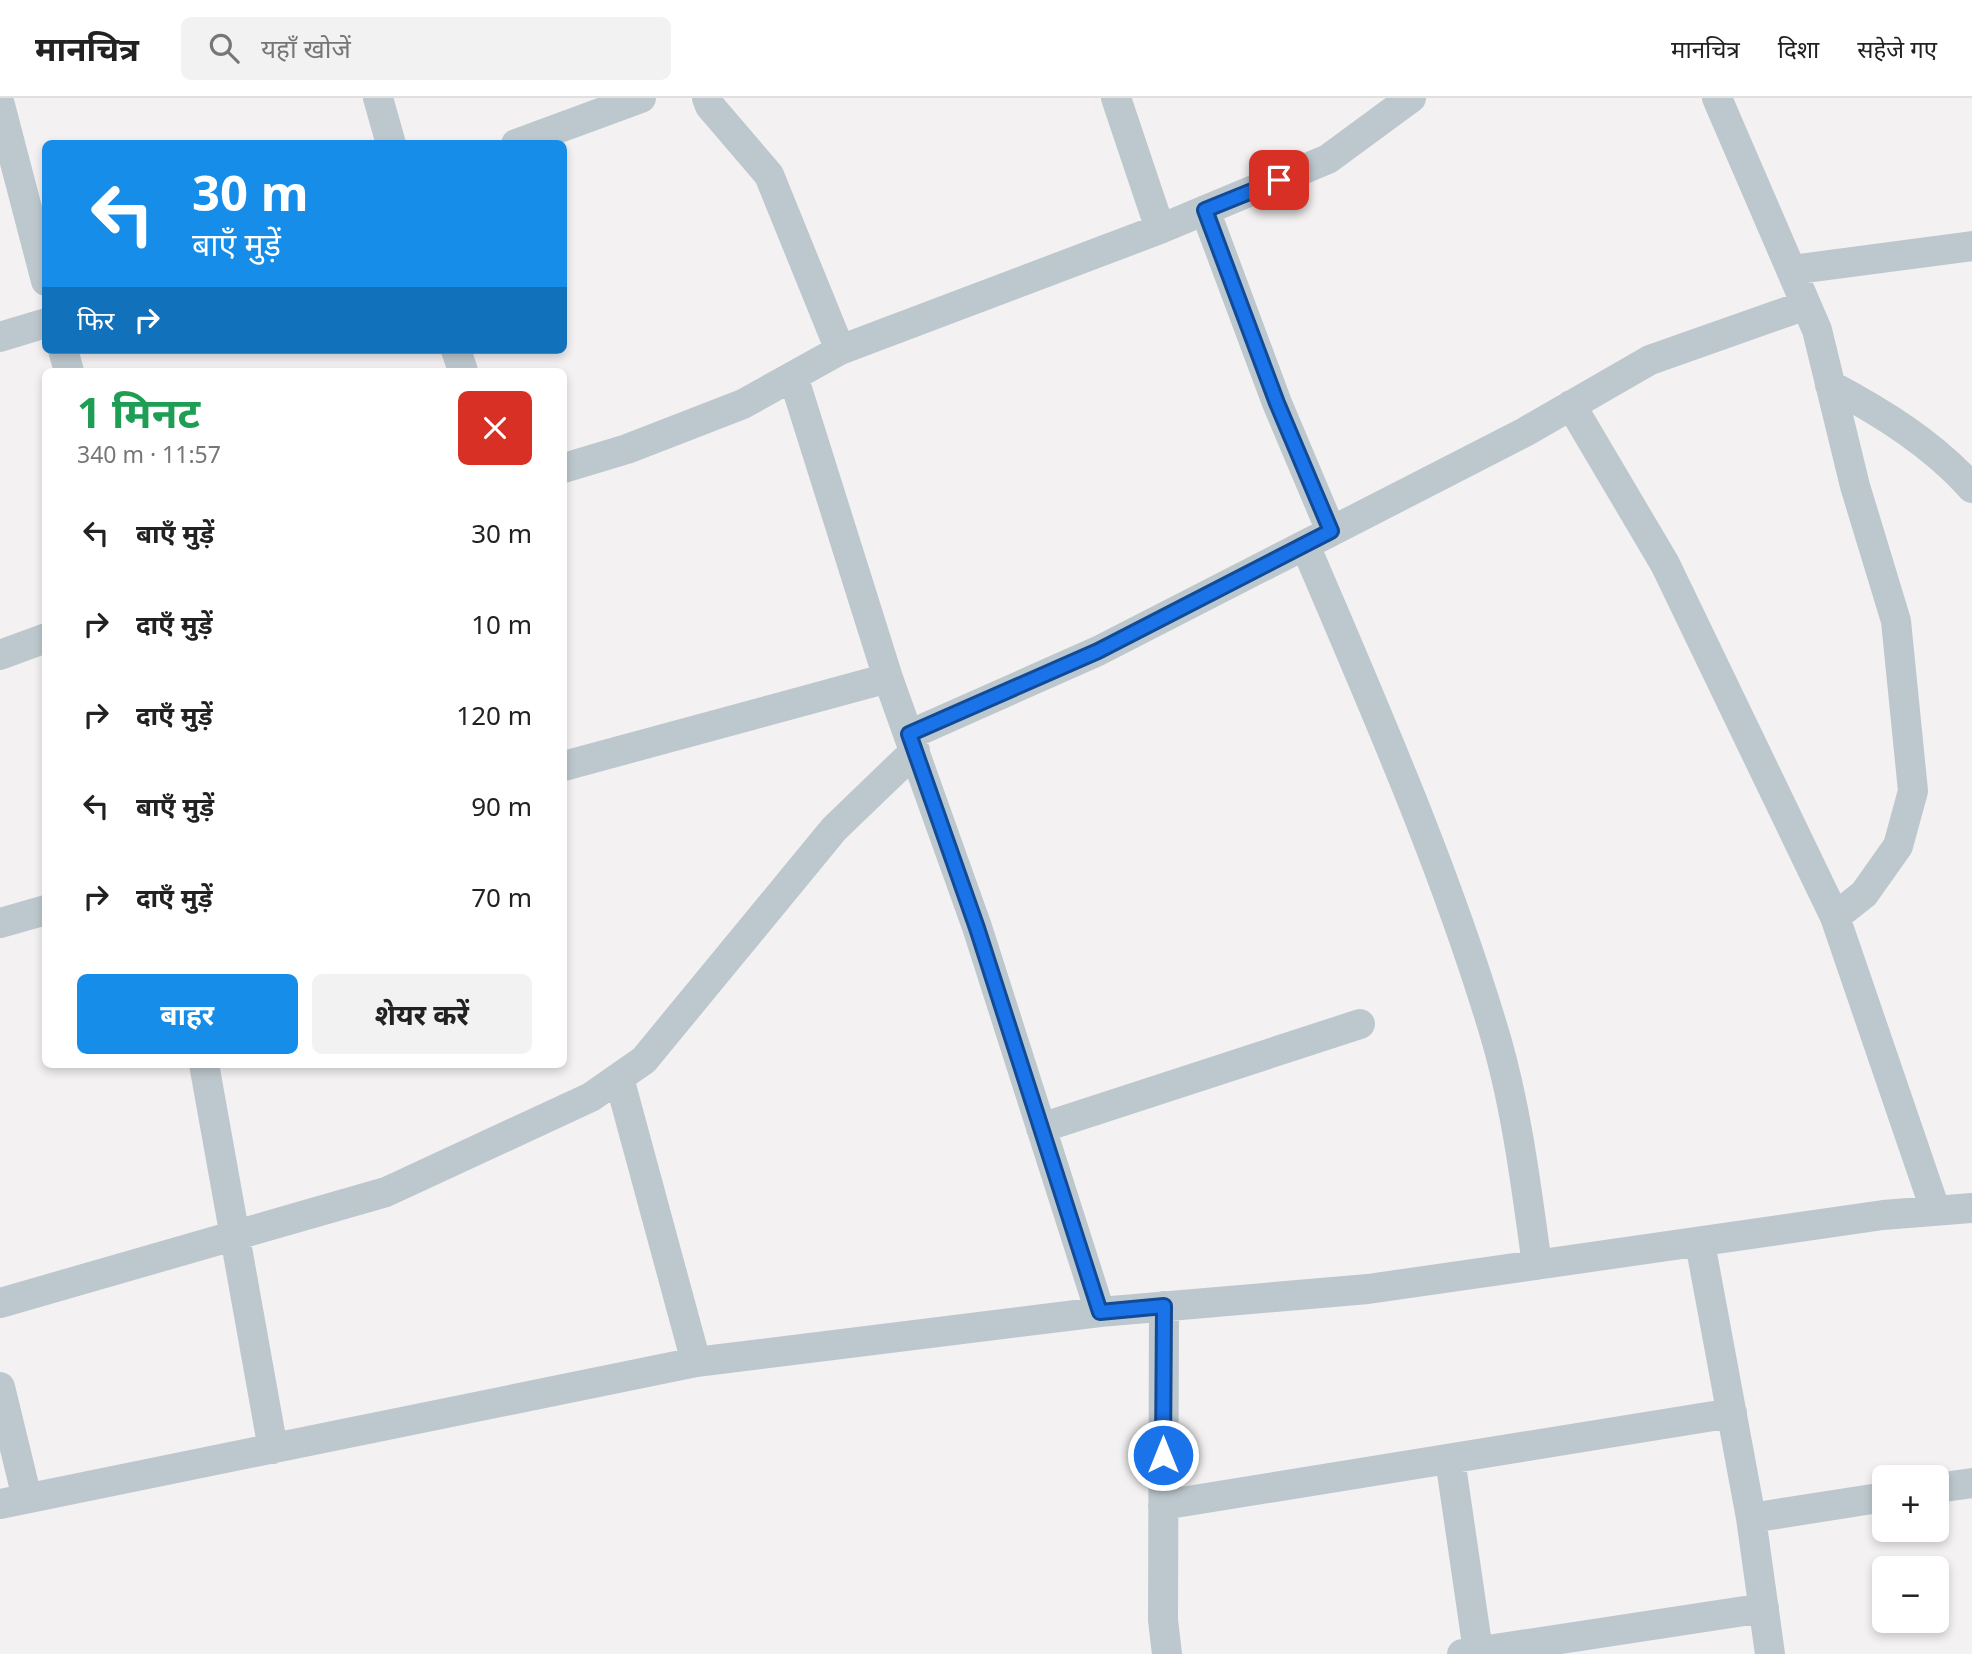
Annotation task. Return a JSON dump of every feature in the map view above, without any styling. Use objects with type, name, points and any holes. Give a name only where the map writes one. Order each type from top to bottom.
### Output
[{"type":"street","points":[[378,98],[390,140]]},
{"type":"street","points":[[527,140],[641,98]]},
{"type":"street","points":[[707,98],[710,106],[769,175],[840,350]]},
{"type":"street","points":[[1116,98],[1160,229]]},
{"type":"street","points":[[567,467],[627,449],[743,404],[840,350],[1160,229],[1328,159],[1411,98]]},
{"type":"street","points":[[1717,98],[1817,330],[1855,486],[1896,621],[1913,791],[1898,846],[1864,894],[1835,917]]},
{"type":"street","points":[[0,105],[6,151],[42,268]]},
{"type":"street","points":[[1205,210],[1277,403],[1318,538],[1493,1027],[1524,1170],[1537,1265]]},
{"type":"street","points":[[1791,270],[1972,246]]},
{"type":"street","points":[[0,1303],[386,1192],[591,1097],[644,1060],[834,829],[912,743],[1098,651],[1525,432],[1650,360],[1806,305]]},
{"type":"street","points":[[0,337],[42,324]]},
{"type":"street","points":[[793,376],[888,678],[977,928],[1100,1312]]},
{"type":"street","points":[[1830,385],[1875,409],[1919,440],[1972,488]]},
{"type":"street","points":[[1571,405],[1665,564],[1835,917],[1935,1209]]},
{"type":"street","points":[[0,655],[42,639]]},
{"type":"street","points":[[567,765],[888,678]]},
{"type":"street","points":[[0,923],[42,910]]},
{"type":"street","points":[[1041,1128],[1360,1024]]},
{"type":"street","points":[[205,1068],[273,1449]]},
{"type":"street","points":[[619,1078],[696,1362]]},
{"type":"street","points":[[0,1387],[14,1501],[696,1362],[1100,1312],[1368,1289],[1935,1209],[1972,1208]]},
{"type":"street","points":[[1700,1243],[1751,1518],[1770,1654]]},
{"type":"street","points":[[1164,1306],[1163,1620],[1167,1654]]},
{"type":"street","points":[[1163,1505],[1732,1413]]},
{"type":"street","points":[[1450,1459],[1470,1653],[1764,1608]]},
{"type":"street","points":[[1949,1486],[1972,1483]]},
{"type":"street","points":[[1751,1518],[1872,1499]]},
{"type":"route","points":[[1163,1455],[1164,1306],[1100,1312],[977,928],[909,734],[1098,651],[1331,531],[1277,403],[1205,210],[1279,180]]}]
